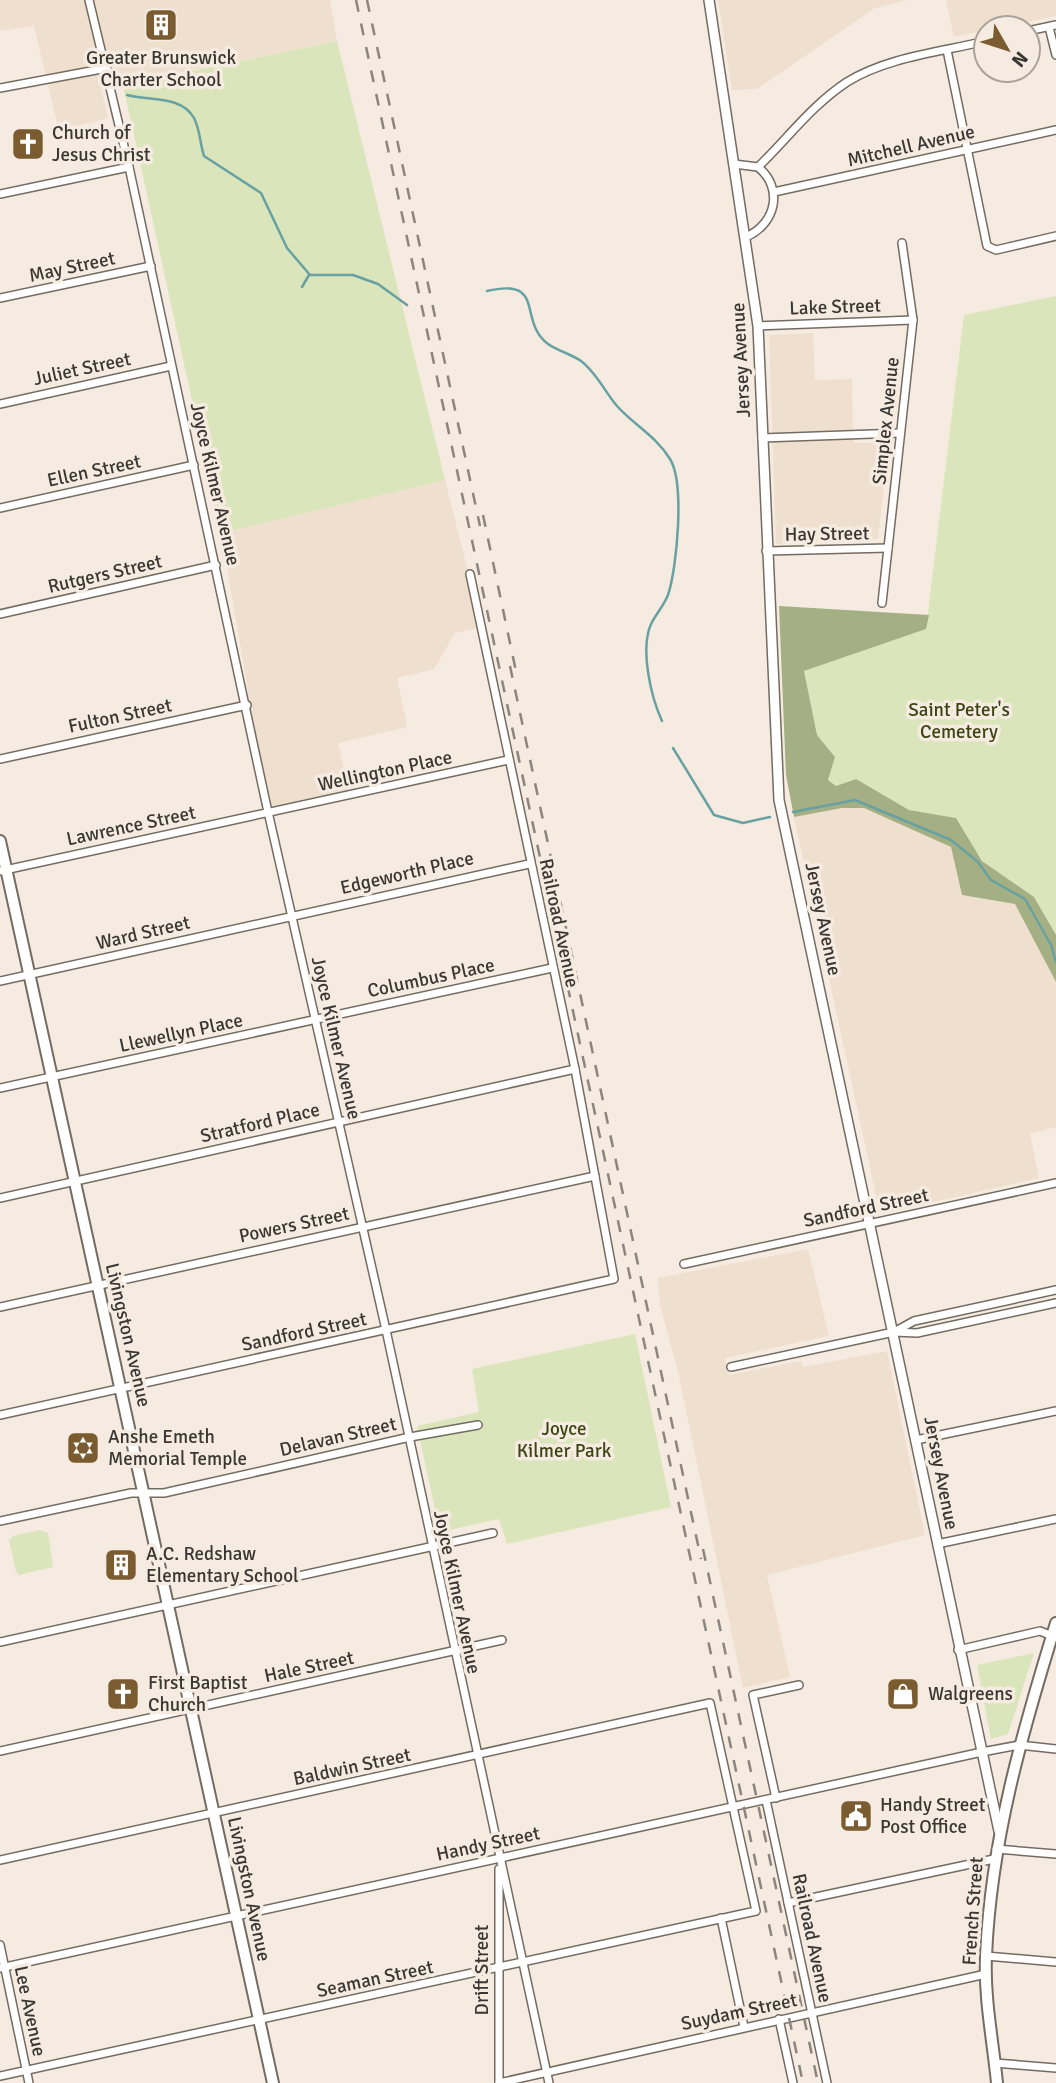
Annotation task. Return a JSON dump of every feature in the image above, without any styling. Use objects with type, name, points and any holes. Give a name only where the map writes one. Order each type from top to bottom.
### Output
[{"type":"main road","name":"Livingston Avenue","points":[[0,841],[3,870],[30,975],[146,1493],[274,2083]]},
{"type":"main road","name":"French Street","points":[[997,2083],[986,1974],[995,1854],[1019,1745],[1056,1623]]},
{"type":"street","name":"Joyce Kilmer Avenue","points":[[89,0],[107,68],[269,813],[410,1437],[453,1651],[549,2083]]},
{"type":"street","name":"Jersey Avenue","points":[[709,0],[758,326],[776,780],[894,1332],[958,1650],[999,1831]]},
{"type":"street","points":[[1052,26],[1056,55]]},
{"type":"street","points":[[758,167],[814,108],[847,82],[870,69],[972,44]]},
{"type":"street","points":[[947,50],[988,246],[996,250],[1056,236]]},
{"type":"street","points":[[0,88],[107,68]]},
{"type":"street","name":"Mitchell Avenue","points":[[774,192],[1056,130]]},
{"type":"street","points":[[734,164],[758,167],[769,179],[774,192],[769,218],[758,230],[746,237]]},
{"type":"street","points":[[0,194],[129,167]]},
{"type":"street","name":"Simplex Avenue","points":[[882,603],[913,320],[902,243]]},
{"type":"street","name":"May Street","points":[[0,298],[151,265]]},
{"type":"street","name":"Lake Street","points":[[758,326],[913,320]]},
{"type":"street","name":"Juliet Street","points":[[0,404],[171,366]]},
{"type":"street","points":[[762,438],[900,433]]},
{"type":"street","name":"Ellen Street","points":[[0,508],[194,465]]},
{"type":"street","name":"Hay Street","points":[[766,551],[888,548]]},
{"type":"street","name":"Rutgers Street","points":[[0,614],[216,565]]},
{"type":"street","name":"Railroad Avenue","points":[[470,574],[529,863],[575,1069],[614,1279]]},
{"type":"street","name":"Fulton Street","points":[[0,759],[247,705]]},
{"type":"street","name":"Wellington Place","points":[[269,813],[508,760]]},
{"type":"street","name":"Lawrence Street","points":[[3,870],[269,813]]},
{"type":"street","name":"Edgeworth Place","points":[[293,915],[529,863]]},
{"type":"street","name":"Ward Street","points":[[0,981],[293,915]]},
{"type":"street","name":"Columbus Place","points":[[316,1020],[552,968]]},
{"type":"street","name":"Llewellyn Place","points":[[0,1088],[316,1020]]},
{"type":"street","name":"Stratford Place","points":[[0,1198],[575,1069]]},
{"type":"street","name":"Powers Street","points":[[0,1307],[595,1176]]},
{"type":"street","name":"Sandford Street","points":[[684,1264],[1056,1183]]},
{"type":"street","name":"Sandford Street","points":[[0,1415],[614,1279]]},
{"type":"street","points":[[731,1367],[894,1332],[915,1321],[1056,1290]]},
{"type":"street","points":[[1017,1298],[1020,1311]]},
{"type":"street","points":[[894,1332],[917,1334],[1056,1303]]},
{"type":"street","points":[[916,1440],[1056,1411]]},
{"type":"street","name":"Delavan Street","points":[[0,1521],[129,1493],[164,1493],[410,1437],[478,1425]]},
{"type":"street","points":[[937,1544],[1056,1519]]},
{"type":"street","points":[[0,1642],[493,1533]]},
{"type":"street","points":[[958,1650],[1040,1631],[1054,1636]]},
{"type":"street","name":"Hale Street","points":[[0,1751],[502,1640]]},
{"type":"street","points":[[776,1798],[753,1695],[799,1685]]},
{"type":"street","name":"Baldwin Street","points":[[0,1860],[710,1703],[734,1807]]},
{"type":"street","name":"Handy Street","points":[[2,1968],[982,1752],[1019,1745],[1056,1749]]},
{"type":"street","name":"Railroad Avenue","points":[[766,1800],[827,2083]]},
{"type":"street","name":"Seaman Street","points":[[0,2076],[756,1911],[734,1807]]},
{"type":"street","points":[[788,1903],[995,1854],[1056,1854]]},
{"type":"street","name":"Drift Street","points":[[499,2083],[497,1968],[500,1858]]},
{"type":"street","points":[[721,1919],[744,2027]]},
{"type":"street","name":"Lee Avenue","points":[[0,1945],[2,1968],[29,2083]]},
{"type":"street","points":[[986,1956],[1056,1962]]},
{"type":"street","name":"Suydam Street","points":[[499,2083],[986,1974]]},
{"type":"street","points":[[779,2020],[793,2083]]},
{"type":"street","points":[[995,2063],[1056,2068]]},
{"type":"shaded area","points":[[0,0],[330,0],[337,41],[101,88],[108,118],[59,131],[34,26],[0,31]]},
{"type":"shaded area","points":[[718,0],[907,0],[875,8],[757,89],[732,90]]},
{"type":"shaded area","points":[[946,0],[1056,0],[1056,16],[1042,19],[1042,14],[972,14],[972,33],[954,37]]},
{"type":"shaded area","points":[[813,333],[815,380],[852,379],[853,443],[889,443],[878,539],[776,544],[769,335]]},
{"type":"shaded area","points":[[445,480],[482,627],[455,633],[434,669],[397,678],[407,727],[338,743],[350,795],[269,813],[221,533]]},
{"type":"shaded area","points":[[842,808],[864,808],[951,847],[962,895],[1015,904],[1056,982],[1056,1127],[1030,1134],[1039,1178],[880,1214],[794,817]]},
{"type":"shaded area","points":[[808,1249],[829,1336],[725,1358],[729,1375],[801,1361],[803,1367],[887,1351],[925,1535],[767,1575],[790,1677],[743,1688],[679,1376],[660,1305],[658,1278]]},
{"type":"green space","points":[[337,41],[445,480],[221,533],[123,85]]},
{"type":"green space","name":"Saint Peter's Cemetery","points":[[1056,296],[1056,935],[1034,897],[982,861],[956,818],[909,810],[856,779],[836,786],[828,780],[835,757],[817,735],[804,671],[926,629],[964,315]]},
{"type":"green space","points":[[779,606],[929,615],[926,629],[804,671],[817,735],[835,757],[828,780],[836,786],[856,779],[909,810],[956,818],[982,861],[1034,897],[1056,935],[1056,982],[1015,904],[962,895],[951,847],[864,808],[842,808],[794,817],[786,775]]},
{"type":"green space","name":"Joyce Kilmer Park","points":[[635,1334],[671,1507],[507,1544],[499,1519],[440,1532],[417,1426],[479,1412],[472,1369]]},
{"type":"green space","points":[[40,1530],[48,1533],[53,1567],[19,1575],[9,1540],[13,1536]]},
{"type":"green space","points":[[1034,1653],[1008,1734],[991,1739],[977,1665]]},
{"type":"waterway","points":[[127,95],[173,102],[188,111],[196,122],[204,156],[261,193],[287,248],[310,275],[353,275],[378,284],[407,305]]},
{"type":"waterway","points":[[302,287],[309,275]]},
{"type":"waterway","points":[[487,291],[506,288],[517,290],[524,296],[539,335],[548,344],[586,366],[617,406],[659,444],[675,471],[678,526],[674,566],[668,595],[652,622],[647,645],[648,672],[662,721]]},
{"type":"waterway","points":[[673,748],[714,815],[743,823],[770,817]]},
{"type":"waterway","points":[[793,812],[855,800],[951,840],[978,862],[991,880],[1025,899],[1051,945],[1056,962]]},
{"type":"railway","points":[[356,0],[803,2083]]},
{"type":"railway","points":[[367,0],[480,526]]},
{"type":"railway","points":[[483,515],[517,676]]},
{"type":"railway","points":[[510,666],[701,1559]]},
{"type":"railway","points":[[703,1549],[818,2083]]},
{"type":"place","name":"Greater Brunswick Charter School","points":[[161,25]]},
{"type":"place","name":"Church of Jesus Christ","points":[[28,144]]},
{"type":"place","name":"Anshe Emeth Memorial Temple","points":[[83,1448]]},
{"type":"place","name":"A.C. Redshaw Elementary School","points":[[121,1565]]},
{"type":"place","name":"First Baptist Church","points":[[123,1694]]},
{"type":"place","name":"Walgreens","points":[[903,1694]]},
{"type":"place","name":"Handy Street Post Office","points":[[856,1816]]}]
